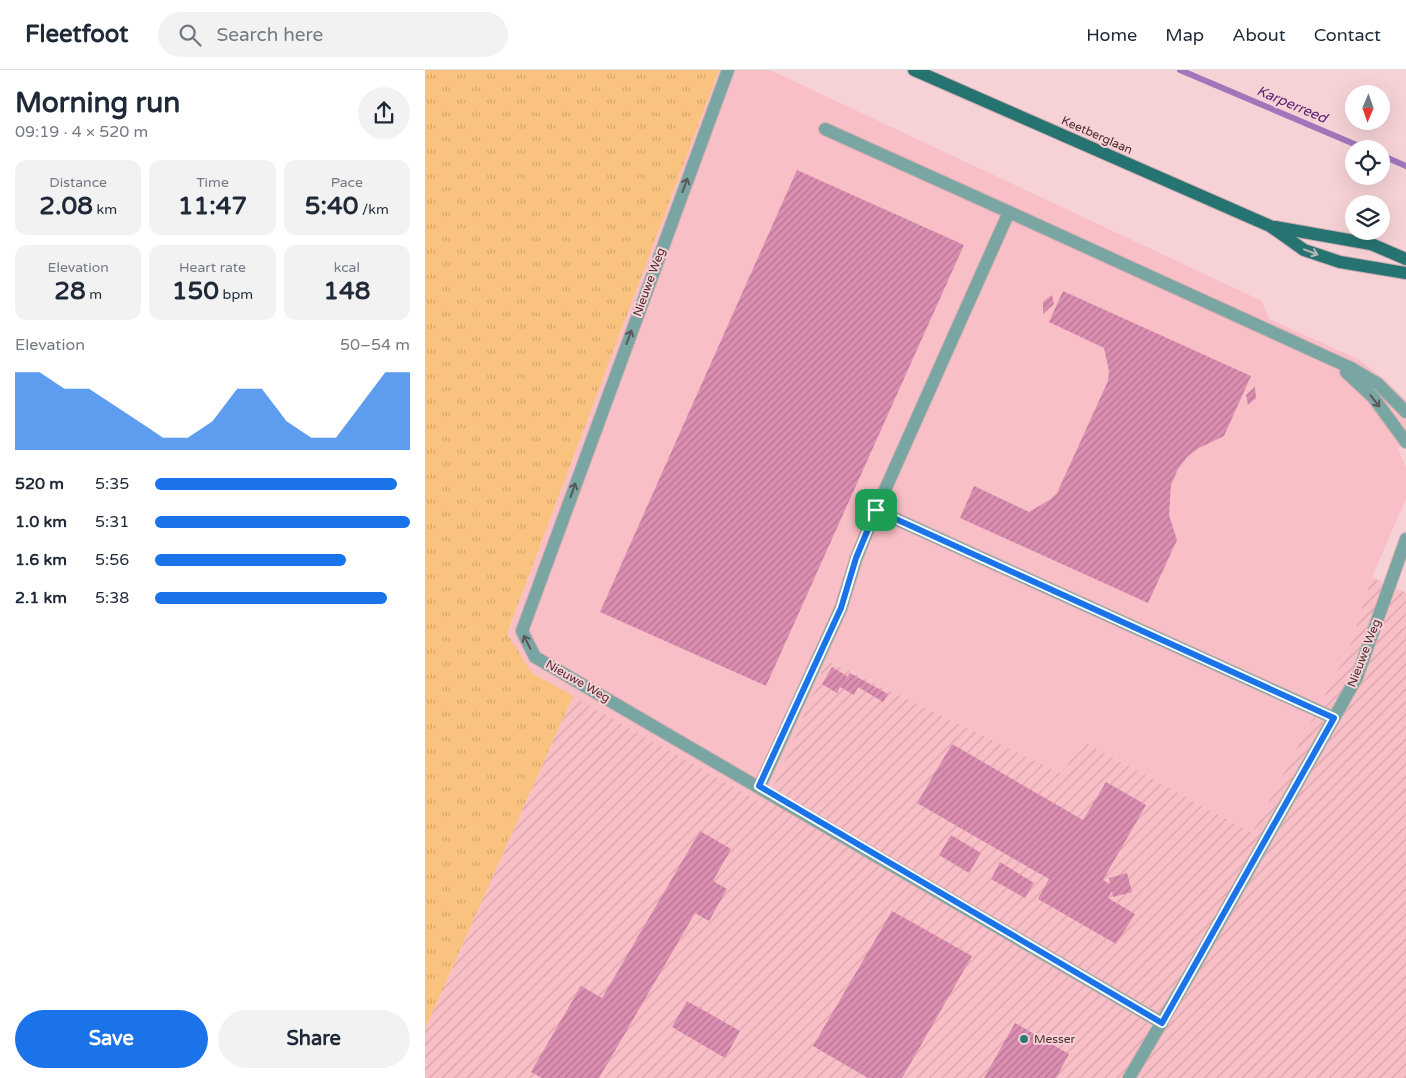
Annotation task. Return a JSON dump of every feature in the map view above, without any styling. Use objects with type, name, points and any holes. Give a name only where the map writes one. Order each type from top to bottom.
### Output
[{"type":"main road","name":"Keetberglaan","points":[[914,70],[1270,226],[1304,250],[1340,262],[1406,273]]},
{"type":"main road","name":"Keetberglaan","points":[[1270,226],[1371,244],[1406,259]]},
{"type":"street","name":"Nieuwe Weg","points":[[728,70],[522,631],[535,656],[1162,1023]]},
{"type":"street","points":[[825,129],[1325,358],[1351,368],[1378,384],[1406,412]]},
{"type":"street","points":[[759,786],[841,608],[856,558],[876,510],[1009,212]]},
{"type":"street","points":[[1325,358],[1352,376],[1373,397],[1406,442]]},
{"type":"street","points":[[876,510],[1334,718]]},
{"type":"street","name":"Nieuwe Weg","points":[[1129,1078],[1162,1023],[1357,677],[1406,539]]},
{"type":"shaded area","points":[[719,70],[770,70],[1262,301],[1269,319],[1358,359],[1406,400],[1406,442],[1398,449],[1406,468],[1406,499],[1372,577],[1349,650],[1252,833],[1082,741],[1063,775],[828,660],[777,779],[763,804],[532,673],[507,635]]},
{"type":"shaded area","points":[[1372,577],[1406,593],[1406,1078],[425,1078],[425,1029],[573,696],[763,804],[777,779],[827,660],[1062,774],[1082,741],[1252,833],[1349,650]]},
{"type":"green space","points":[[425,70],[719,70],[507,634],[532,673],[573,696],[425,1029]]},
{"type":"building","points":[[797,170],[964,245],[766,686],[600,612]]},
{"type":"building","points":[[1063,291],[1251,376],[1224,436],[1199,448],[1188,456],[1178,469],[1171,485],[1169,515],[1177,540],[1148,603],[960,518],[974,486],[1029,512],[1051,499],[1057,493],[1108,381],[1109,371],[1104,348],[1049,322]]},
{"type":"building","points":[[1052,295],[1054,304],[1043,314],[1043,302]]},
{"type":"building","points":[[1255,387],[1256,398],[1248,405],[1246,395]]},
{"type":"building","points":[[832,667],[847,676],[845,680],[850,673],[888,694],[883,702],[858,687],[854,695],[840,687],[837,693],[822,684]]},
{"type":"building","points":[[952,744],[1083,820],[1106,782],[1146,805],[1103,880],[1110,884],[1109,878],[1127,873],[1132,892],[1113,897],[1112,891],[1108,898],[1135,914],[1116,944],[1038,899],[1049,879],[917,803]]},
{"type":"building","points":[[700,831],[731,849],[713,881],[727,889],[709,921],[695,913],[599,1078],[542,1078],[531,1072],[581,986],[602,998]]},
{"type":"building","points":[[951,835],[981,853],[969,873],[939,855]]},
{"type":"building","points":[[1000,862],[1034,883],[1025,898],[991,879]]},
{"type":"building","points":[[892,911],[972,956],[902,1078],[868,1078],[813,1046]]},
{"type":"building","points":[[687,1001],[740,1031],[725,1058],[672,1027]]},
{"type":"building","name":"Messer","points":[[1015,1023],[1069,1054],[1056,1078],[984,1078]]},
{"type":"waterway","name":"Karperreed","points":[[1180,70],[1345,140]]},
{"type":"waterway","name":"Karperreed","points":[[1390,159],[1406,166]]},
{"type":"place","name":"Messer","points":[[1024,1039]]},
{"type":"route","points":[[876,510],[1334,718],[1162,1023],[759,786],[841,608],[856,558],[876,510]]}]
